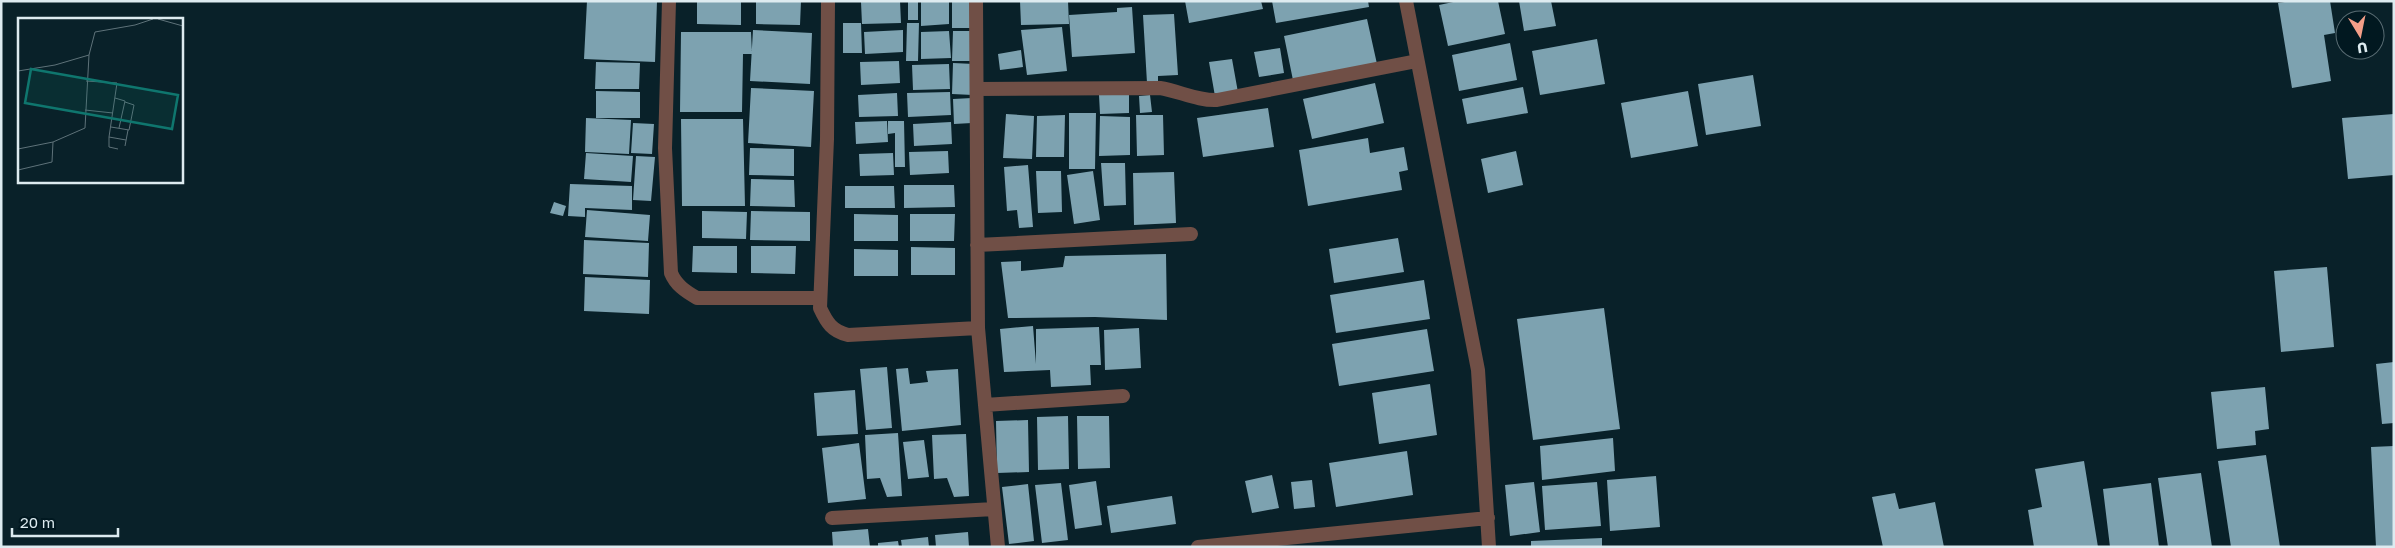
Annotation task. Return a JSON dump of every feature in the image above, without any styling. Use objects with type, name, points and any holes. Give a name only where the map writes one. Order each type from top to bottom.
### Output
[{"type":"street","points":[[669,1],[665,148],[671,273],[674,280],[697,298],[820,298]]},
{"type":"street","points":[[828,1],[827,139],[820,308],[830,327],[837,332],[848,335],[978,328]]},
{"type":"street","points":[[976,1],[978,328],[998,547]]},
{"type":"street","points":[[1406,1],[1478,370],[1490,547]]},
{"type":"street","points":[[977,89],[1160,88],[1194,97],[1217,100],[1418,62]]},
{"type":"street","points":[[977,245],[1191,234]]},
{"type":"street","points":[[985,405],[1123,396]]},
{"type":"street","points":[[832,518],[994,509]]},
{"type":"street","points":[[1198,547],[1488,518]]},
{"type":"building","points":[[587,1],[657,1],[655,62],[584,59]]},
{"type":"building","points":[[697,1],[741,1],[741,25],[697,24]]},
{"type":"building","points":[[756,1],[801,1],[800,25],[756,24]]},
{"type":"building","points":[[900,1],[901,23],[862,24],[861,2]]},
{"type":"building","points":[[908,1],[918,1],[918,20],[908,20]]},
{"type":"building","points":[[921,1],[949,1],[949,24],[921,26]]},
{"type":"building","points":[[952,1],[974,1],[974,28],[952,28]]},
{"type":"building","points":[[1020,1],[1068,1],[1069,24],[1021,25]]},
{"type":"building","points":[[1185,1],[1261,1],[1263,9],[1189,23]]},
{"type":"building","points":[[1272,1],[1368,1],[1369,7],[1276,23]]},
{"type":"building","points":[[1458,1],[1498,1],[1505,34],[1448,46],[1439,5]]},
{"type":"building","points":[[1519,1],[1551,1],[1556,26],[1524,31]]},
{"type":"building","points":[[2330,1],[2335,33],[2324,35],[2331,81],[2292,88],[2278,3]]},
{"type":"building","points":[[1132,7],[1135,53],[1072,57],[1069,15],[1117,12],[1117,8]]},
{"type":"building","points":[[1174,14],[1178,75],[1158,76],[1158,83],[1147,83],[1143,15]]},
{"type":"building","points":[[1367,19],[1379,73],[1295,90],[1284,36]]},
{"type":"building","points":[[843,23],[861,23],[862,53],[843,53]]},
{"type":"building","points":[[907,23],[919,23],[918,61],[906,61]]},
{"type":"building","points":[[1062,27],[1067,71],[1027,75],[1021,30]]},
{"type":"building","points":[[753,30],[812,33],[810,84],[750,81]]},
{"type":"building","points":[[903,30],[903,52],[865,54],[864,32]]},
{"type":"building","points":[[949,31],[951,58],[921,59],[921,32]]},
{"type":"building","points":[[953,31],[972,31],[971,61],[952,61]]},
{"type":"building","points":[[681,32],[751,32],[752,54],[743,54],[742,112],[680,112]]},
{"type":"building","points":[[1597,39],[1605,84],[1540,95],[1532,51]]},
{"type":"building","points":[[1510,43],[1517,80],[1459,91],[1452,55]]},
{"type":"building","points":[[1280,48],[1284,73],[1259,77],[1254,52]]},
{"type":"building","points":[[1021,50],[1023,67],[1000,70],[998,54]]},
{"type":"building","points":[[1232,59],[1239,98],[1216,102],[1209,62]]},
{"type":"building","points":[[899,61],[900,83],[861,85],[860,62]]},
{"type":"building","points":[[596,62],[640,63],[639,89],[595,89]]},
{"type":"building","points":[[953,63],[974,64],[973,95],[952,94]]},
{"type":"building","points":[[949,64],[950,89],[913,90],[912,65]]},
{"type":"building","points":[[1753,75],[1761,126],[1706,135],[1698,84]]},
{"type":"building","points":[[1375,83],[1384,123],[1312,139],[1303,99]]},
{"type":"building","points":[[1523,87],[1528,113],[1467,124],[1462,99]]},
{"type":"building","points":[[751,88],[814,91],[811,147],[748,143]]},
{"type":"building","points":[[596,91],[640,92],[640,118],[596,118]]},
{"type":"building","points":[[1688,91],[1698,146],[1631,158],[1621,103]]},
{"type":"building","points":[[950,92],[951,115],[908,117],[907,93]]},
{"type":"building","points":[[897,93],[898,116],[859,117],[858,95]]},
{"type":"building","points":[[1099,95],[1129,95],[1129,113],[1100,114]]},
{"type":"building","points":[[1150,95],[1152,112],[1140,113],[1139,96]]},
{"type":"building","points":[[972,98],[972,123],[954,124],[953,99]]},
{"type":"building","points":[[1268,108],[1274,147],[1203,157],[1197,118]]},
{"type":"building","points":[[1069,113],[1096,113],[1095,169],[1069,169]]},
{"type":"building","points":[[1006,114],[1034,116],[1032,159],[1003,158]]},
{"type":"building","points":[[2394,114],[2394,175],[2348,179],[2342,118]]},
{"type":"building","points":[[1065,115],[1064,157],[1036,157],[1037,116]]},
{"type":"building","points":[[1136,115],[1163,115],[1164,155],[1137,156]]},
{"type":"building","points":[[1100,116],[1130,117],[1130,155],[1099,156]]},
{"type":"building","points":[[586,118],[631,120],[629,154],[585,152]]},
{"type":"building","points":[[681,119],[743,119],[745,206],[682,206]]},
{"type":"building","points":[[887,121],[888,142],[856,144],[855,122]]},
{"type":"building","points":[[888,121],[904,121],[905,167],[895,167],[895,133],[888,134]]},
{"type":"building","points":[[951,122],[952,144],[914,146],[913,124]]},
{"type":"building","points":[[633,123],[654,124],[652,154],[631,153]]},
{"type":"building","points":[[1368,138],[1370,153],[1404,147],[1408,170],[1399,172],[1402,190],[1308,206],[1299,150]]},
{"type":"building","points":[[750,148],[794,149],[794,176],[749,175]]},
{"type":"building","points":[[948,151],[949,173],[910,175],[909,152]]},
{"type":"building","points":[[1516,151],[1523,185],[1488,193],[1481,159]]},
{"type":"building","points":[[586,153],[633,156],[631,182],[584,179]]},
{"type":"building","points":[[893,153],[894,175],[860,176],[859,154]]},
{"type":"building","points":[[636,156],[655,157],[651,201],[633,200]]},
{"type":"building","points":[[1101,163],[1125,163],[1126,205],[1104,206]]},
{"type":"building","points":[[1028,165],[1033,227],[1019,228],[1017,210],[1007,211],[1004,167]]},
{"type":"building","points":[[1036,171],[1061,171],[1062,212],[1038,213]]},
{"type":"building","points":[[1093,171],[1100,220],[1074,224],[1067,175]]},
{"type":"building","points":[[1174,172],[1176,223],[1134,225],[1133,173]]},
{"type":"building","points":[[751,179],[794,180],[795,207],[750,206]]},
{"type":"building","points":[[570,184],[632,186],[632,210],[585,208],[585,217],[568,216]]},
{"type":"building","points":[[904,185],[954,185],[955,207],[904,208]]},
{"type":"building","points":[[845,186],[894,186],[895,208],[845,208]]},
{"type":"building","points":[[554,202],[566,206],[563,216],[550,213]]},
{"type":"building","points":[[587,210],[650,215],[648,241],[585,237]]},
{"type":"building","points":[[702,211],[747,212],[746,239],[702,238]]},
{"type":"building","points":[[751,211],[810,212],[810,241],[750,240]]},
{"type":"building","points":[[854,214],[898,215],[898,241],[854,241]]},
{"type":"building","points":[[910,214],[955,214],[954,241],[910,241]]},
{"type":"building","points":[[1398,238],[1404,272],[1334,283],[1329,249]]},
{"type":"building","points":[[584,240],[649,243],[648,277],[583,274]]},
{"type":"building","points":[[693,246],[737,246],[737,273],[692,272]]},
{"type":"building","points":[[751,246],[796,246],[795,274],[751,273]]},
{"type":"building","points":[[911,247],[955,248],[955,275],[911,275]]},
{"type":"building","points":[[854,249],[898,250],[898,276],[854,276]]},
{"type":"building","points":[[1166,254],[1167,320],[1095,317],[1008,318],[1001,262],[1021,261],[1021,271],[1063,267],[1065,256]]},
{"type":"building","points":[[2327,267],[2334,347],[2281,352],[2274,271]]},
{"type":"building","points":[[585,277],[650,280],[649,314],[584,311]]},
{"type":"building","points":[[1424,280],[1430,319],[1336,333],[1330,295]]},
{"type":"building","points":[[1604,308],[1620,429],[1533,440],[1517,319]]},
{"type":"building","points":[[1033,326],[1036,364],[1036,329],[1099,327],[1101,365],[1090,365],[1091,385],[1051,387],[1050,370],[1004,372],[1000,329]]},
{"type":"building","points":[[1139,328],[1141,368],[1105,370],[1104,330]]},
{"type":"building","points":[[1427,329],[1434,371],[1339,386],[1332,344]]},
{"type":"building","points":[[2394,362],[2394,423],[2382,424],[2376,364]]},
{"type":"building","points":[[887,367],[892,428],[866,430],[860,369]]},
{"type":"building","points":[[908,368],[910,384],[928,382],[926,371],[958,369],[961,425],[902,431],[896,369]]},
{"type":"building","points":[[1430,384],[1437,435],[1379,444],[1372,393]]},
{"type":"building","points":[[2265,387],[2269,429],[2255,431],[2256,445],[2217,449],[2211,392]]},
{"type":"building","points":[[855,390],[858,434],[817,436],[814,393]]},
{"type":"building","points":[[1068,416],[1069,469],[1038,470],[1037,417]]},
{"type":"building","points":[[1077,416],[1109,416],[1110,468],[1078,469]]},
{"type":"building","points":[[1028,420],[1029,472],[997,473],[996,421]]},
{"type":"building","points":[[898,433],[902,496],[887,497],[880,478],[867,479],[865,435]]},
{"type":"building","points":[[966,434],[969,496],[954,497],[947,478],[934,479],[932,435]]},
{"type":"building","points":[[1613,438],[1615,471],[1542,480],[1540,446]]},
{"type":"building","points":[[924,440],[929,477],[908,479],[903,442]]},
{"type":"building","points":[[859,443],[866,499],[828,503],[822,448]]},
{"type":"building","points":[[2394,446],[2394,547],[2376,547],[2371,447]]},
{"type":"building","points":[[1407,451],[1413,495],[1336,507],[1329,463]]},
{"type":"building","points":[[2266,455],[2280,547],[2231,547],[2218,461]]},
{"type":"building","points":[[2084,461],[2098,547],[2034,547],[2028,510],[2042,507],[2035,469]]},
{"type":"building","points":[[2201,473],[2212,547],[2168,547],[2158,478]]},
{"type":"building","points":[[1272,475],[1279,508],[1252,513],[1245,481]]},
{"type":"building","points":[[1656,476],[1660,527],[1610,531],[1607,480]]},
{"type":"building","points":[[1312,480],[1315,507],[1294,509],[1291,482]]},
{"type":"building","points":[[1096,481],[1102,525],[1075,529],[1069,485]]},
{"type":"building","points":[[1534,482],[1540,532],[1510,536],[1505,485]]},
{"type":"building","points":[[1597,482],[1601,526],[1545,530],[1542,486]]},
{"type":"building","points":[[1061,483],[1068,540],[1042,543],[1035,485]]},
{"type":"building","points":[[2151,483],[2159,547],[2110,547],[2103,489]]},
{"type":"building","points":[[1028,484],[1034,541],[1009,544],[1002,487]]},
{"type":"building","points":[[1895,493],[1899,509],[1935,502],[1944,547],[1883,547],[1872,497]]},
{"type":"building","points":[[1172,496],[1176,524],[1111,533],[1107,506]]},
{"type":"building","points":[[868,529],[870,547],[833,547],[832,532]]},
{"type":"building","points":[[968,532],[969,547],[936,547],[935,535]]},
{"type":"building","points":[[928,537],[929,547],[902,547],[901,540]]},
{"type":"building","points":[[1602,538],[1602,547],[1531,547],[1531,541]]},
{"type":"building","points":[[898,541],[899,547],[878,547],[878,543]]}]
